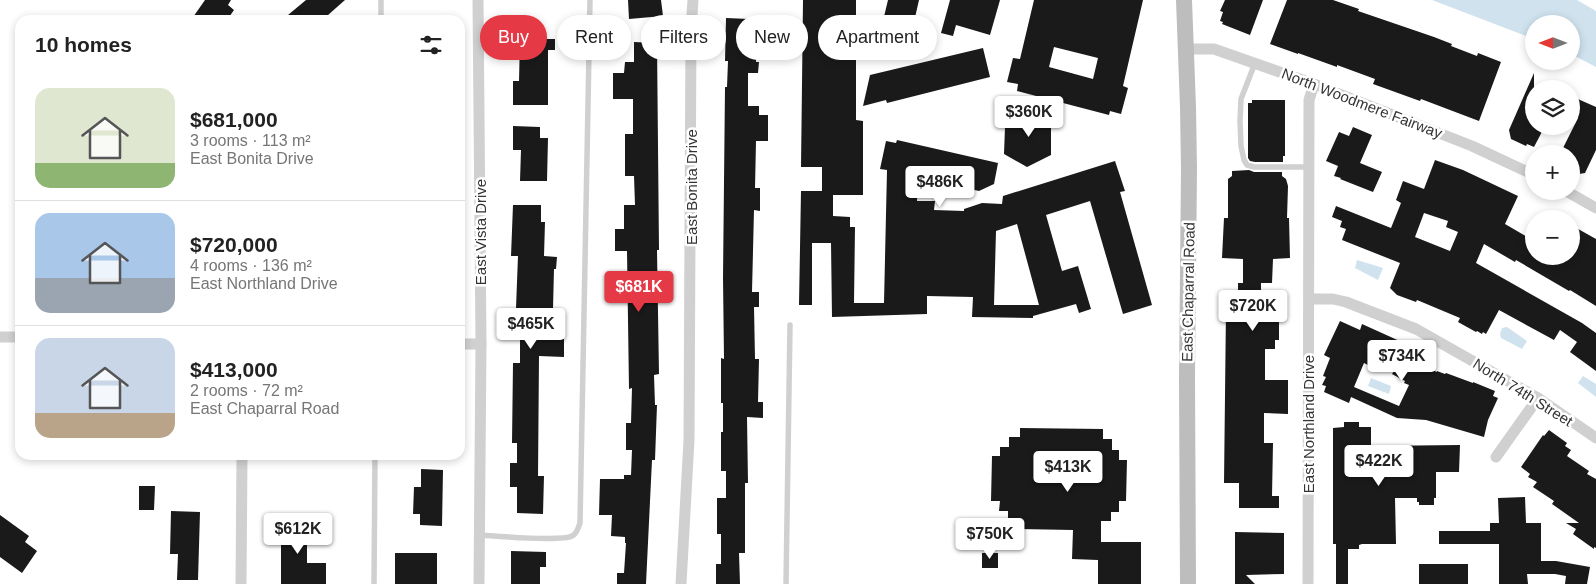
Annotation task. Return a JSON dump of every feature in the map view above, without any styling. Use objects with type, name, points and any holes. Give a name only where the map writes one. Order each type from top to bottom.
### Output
[{"type":"main road","name":"East Chaparral Road","points":[[1184,0],[1189,170],[1188,584]]},
{"type":"street","name":"East Vista Drive","points":[[478,0],[481,344],[479,584]]},
{"type":"street","name":"East Bonita Drive","points":[[681,584],[689,440],[691,38],[693,0]]},
{"type":"street","name":"North Woodmere Fairway","points":[[1185,49],[1214,49],[1255,63],[1472,146],[1525,170]]},
{"type":"street","name":"East Northland Drive","points":[[1308,584],[1309,100],[1314,84]]},
{"type":"street","points":[[1580,199],[1596,208]]},
{"type":"street","name":"North 74th Street","points":[[1309,299],[1333,299],[1346,302],[1416,329],[1538,398],[1596,438]]},
{"type":"street","points":[[0,337],[15,337]]},
{"type":"street","points":[[465,344],[481,344]]},
{"type":"street","points":[[1496,457],[1538,398]]},
{"type":"street","points":[[241,584],[242,460]]},
{"type":"lane","points":[[381,0],[381,15]]},
{"type":"lane","points":[[479,535],[557,539],[576,534],[580,523],[590,0]]},
{"type":"lane","points":[[1255,63],[1241,99],[1240,146],[1244,160],[1247,165],[1254,167],[1309,167]]},
{"type":"lane","points":[[786,584],[790,325]]},
{"type":"lane","points":[[374,584],[375,460]]},
{"type":"water","points":[[1432,0],[1577,0],[1596,11],[1596,67],[1580,59],[1580,15],[1525,15],[1525,36]]},
{"type":"water","points":[[1357,260],[1383,268],[1378,280],[1355,268]]},
{"type":"water","points":[[1507,327],[1527,341],[1522,349],[1501,338],[1502,328]]},
{"type":"water","points":[[1583,376],[1596,384],[1596,397],[1578,383]]},
{"type":"water","points":[[1371,378],[1391,386],[1389,394],[1368,386]]},
{"type":"building","points":[[205,0],[231,0],[228,5],[234,10],[230,15],[194,15]]},
{"type":"building","points":[[306,0],[345,0],[328,15],[288,15]]},
{"type":"building","points":[[628,0],[661,0],[663,15],[641,15],[641,18],[631,19],[631,15],[629,15]]},
{"type":"building","points":[[803,0],[856,0],[856,15],[818,15],[818,60],[856,60],[856,120],[863,121],[863,195],[833,195],[833,216],[850,217],[850,227],[855,227],[854,303],[884,303],[887,170],[880,169],[886,141],[896,143],[897,140],[998,163],[994,184],[979,191],[918,177],[917,201],[935,201],[934,210],[964,211],[964,209],[982,203],[1002,204],[1003,196],[1115,161],[1125,191],[1120,192],[1152,305],[1123,314],[1090,201],[1046,215],[1062,271],[1078,266],[1091,309],[1079,313],[1076,304],[1033,316],[1033,318],[972,317],[973,297],[927,296],[927,314],[832,317],[831,243],[812,243],[812,305],[799,305],[801,191],[822,191],[822,167],[801,167],[802,60],[808,60],[808,15],[803,15]],"holes":[[[1017,224],[1039,305],[994,305],[996,231]]]},
{"type":"building","points":[[888,0],[919,0],[916,15],[884,15]]},
{"type":"building","points":[[950,0],[1000,0],[990,35],[956,25],[953,36],[941,33]]},
{"type":"building","points":[[1034,0],[1143,0],[1123,86],[1128,88],[1121,114],[1110,111],[1109,115],[1017,91],[1018,84],[1007,82],[1013,58],[1020,59]],"holes":[[[1054,47],[1098,58],[1093,79],[1049,67]]]},
{"type":"building","points":[[1225,0],[1263,0],[1250,35],[1222,24],[1223,22],[1220,21],[1223,12],[1220,11]]},
{"type":"building","points":[[1287,0],[1333,0],[1359,9],[1358,11],[1452,44],[1451,46],[1477,56],[1478,53],[1501,62],[1479,121],[1421,99],[1420,101],[1373,84],[1375,79],[1337,65],[1337,67],[1270,44]]},
{"type":"building","points":[[726,18],[736,18],[736,60],[756,60],[756,62],[759,62],[758,73],[748,73],[748,106],[759,106],[759,115],[768,115],[768,141],[756,141],[755,188],[760,188],[760,211],[754,210],[752,292],[759,292],[759,307],[754,307],[755,359],[759,359],[758,402],[763,402],[763,418],[747,417],[748,483],[745,483],[745,553],[739,553],[740,584],[716,584],[716,564],[721,564],[721,534],[717,534],[717,498],[726,498],[726,471],[721,471],[723,403],[721,403],[721,358],[724,359],[725,87],[727,87],[728,61],[725,61]]},
{"type":"building","points":[[547,39],[555,39],[555,50],[548,50],[548,105],[513,105],[513,81],[519,81],[520,60],[547,60]]},
{"type":"building","points":[[634,42],[641,42],[641,60],[657,60],[659,374],[654,375],[655,405],[657,405],[655,460],[652,460],[646,584],[617,584],[617,573],[624,573],[626,543],[625,537],[611,536],[612,515],[599,515],[600,479],[624,479],[624,475],[631,475],[632,450],[626,450],[626,423],[631,423],[632,388],[629,389],[627,251],[615,251],[615,229],[624,229],[624,205],[635,205],[634,176],[625,176],[625,134],[633,134],[633,99],[613,99],[613,73],[624,73],[625,62],[634,62]]},
{"type":"building","points":[[983,48],[990,77],[887,103],[886,100],[863,106],[870,75]]},
{"type":"building","points":[[1525,94],[1525,135],[1540,135],[1535,145],[1525,146],[1511,139],[1509,130]]},
{"type":"building","points":[[1252,100],[1285,100],[1285,156],[1283,156],[1283,162],[1255,162],[1250,161],[1248,158],[1248,103],[1252,103]]},
{"type":"building","points":[[1580,100],[1596,107],[1596,150],[1585,173],[1580,174],[1580,145],[1564,145],[1570,135],[1580,135]]},
{"type":"building","points":[[1049,102],[1039,120],[1051,126],[1051,155],[1027,167],[1004,154],[1005,127],[1022,117],[1020,113]]},
{"type":"building","points":[[513,126],[540,127],[540,138],[548,138],[547,181],[520,181],[521,150],[513,150]]},
{"type":"building","points":[[1353,127],[1372,135],[1360,163],[1382,172],[1373,192],[1334,176],[1338,166],[1326,161],[1339,132],[1349,136]]},
{"type":"building","points":[[1435,160],[1463,170],[1518,196],[1505,224],[1525,236],[1525,265],[1580,265],[1580,230],[1596,239],[1596,306],[1484,244],[1476,263],[1582,323],[1596,333],[1596,371],[1570,352],[1577,342],[1560,330],[1554,340],[1499,310],[1486,334],[1483,332],[1482,334],[1458,322],[1460,318],[1417,300],[1416,302],[1397,295],[1390,288],[1400,263],[1342,240],[1346,229],[1340,227],[1342,221],[1332,217],[1336,206],[1391,228],[1401,203],[1396,200],[1403,181],[1424,189]],"holes":[[[1424,213],[1448,221],[1446,227],[1458,232],[1450,251],[1415,237]]]},
{"type":"building","points":[[1249,170],[1254,172],[1282,172],[1282,176],[1286,179],[1288,186],[1287,218],[1289,218],[1290,258],[1273,259],[1272,283],[1261,283],[1261,308],[1274,307],[1274,314],[1279,314],[1279,340],[1275,340],[1275,349],[1265,349],[1265,380],[1288,380],[1288,414],[1264,413],[1264,443],[1273,443],[1272,496],[1279,496],[1279,508],[1239,508],[1239,483],[1224,483],[1226,308],[1238,308],[1238,283],[1243,283],[1243,259],[1222,258],[1224,218],[1228,218],[1228,179],[1232,176],[1232,171]]},
{"type":"building","points":[[513,205],[541,205],[541,222],[545,222],[544,256],[557,257],[556,269],[554,269],[553,309],[548,309],[547,339],[564,339],[564,357],[539,356],[538,476],[544,476],[543,514],[517,513],[517,487],[510,487],[510,463],[517,463],[517,443],[512,443],[513,363],[520,363],[520,334],[515,334],[518,256],[511,256]]},
{"type":"building","points":[[1340,321],[1360,330],[1362,324],[1404,343],[1403,345],[1416,351],[1414,356],[1420,359],[1418,364],[1495,391],[1493,396],[1498,398],[1488,420],[1484,437],[1426,420],[1397,418],[1351,397],[1349,403],[1324,392],[1326,386],[1322,385],[1326,377],[1323,376],[1330,358],[1324,355]],"holes":[[[1374,362],[1394,371],[1392,374],[1409,385],[1399,406],[1354,387],[1364,363],[1372,367]]]},
{"type":"building","points":[[1344,422],[1359,422],[1359,427],[1371,427],[1371,446],[1460,445],[1459,472],[1436,472],[1436,498],[1434,498],[1434,505],[1419,505],[1417,498],[1395,498],[1396,544],[1362,544],[1359,545],[1359,549],[1348,549],[1348,584],[1336,584],[1336,544],[1333,544],[1333,428],[1344,427]]},
{"type":"building","points":[[1020,428],[1103,429],[1103,439],[1112,439],[1112,450],[1119,450],[1119,460],[1127,460],[1126,501],[1119,501],[1119,512],[1111,512],[1111,521],[1101,521],[1101,542],[1141,542],[1141,584],[1098,584],[1098,560],[1072,559],[1073,530],[1019,529],[1019,521],[1008,520],[1008,511],[999,511],[1000,501],[991,501],[992,456],[1000,456],[1000,447],[1009,447],[1009,437],[1020,437]]},
{"type":"building","points":[[1549,430],[1567,443],[1565,446],[1571,450],[1567,456],[1589,471],[1587,474],[1596,479],[1596,548],[1594,547],[1594,549],[1573,534],[1576,529],[1566,523],[1579,523],[1552,504],[1554,501],[1533,487],[1537,482],[1528,477],[1530,474],[1521,467],[1543,435]]},
{"type":"building","points":[[421,469],[443,470],[442,526],[420,525],[420,514],[413,514],[414,487],[421,487]]},
{"type":"building","points":[[139,486],[155,486],[154,510],[139,510]]},
{"type":"building","points":[[1525,497],[1526,523],[1541,523],[1541,561],[1556,561],[1590,567],[1587,584],[1565,584],[1566,576],[1555,574],[1527,574],[1528,584],[1499,584],[1499,544],[1439,544],[1439,531],[1490,531],[1490,523],[1499,523],[1498,498]]},
{"type":"building","points":[[171,511],[200,512],[198,580],[177,580],[178,554],[170,554]]},
{"type":"building","points":[[0,515],[29,536],[25,542],[37,551],[22,573],[0,557]]},
{"type":"building","points":[[281,517],[307,517],[307,563],[326,563],[326,584],[281,584]]},
{"type":"building","points":[[1235,532],[1284,533],[1284,574],[1246,575],[1255,584],[1235,584]]},
{"type":"building","points":[[511,551],[546,552],[546,567],[540,567],[540,584],[511,584]]},
{"type":"building","points":[[395,553],[437,553],[437,584],[395,584]]},
{"type":"building","points":[[982,553],[998,553],[998,568],[982,568]]},
{"type":"building","points":[[1419,564],[1468,564],[1468,584],[1419,584]]}]
